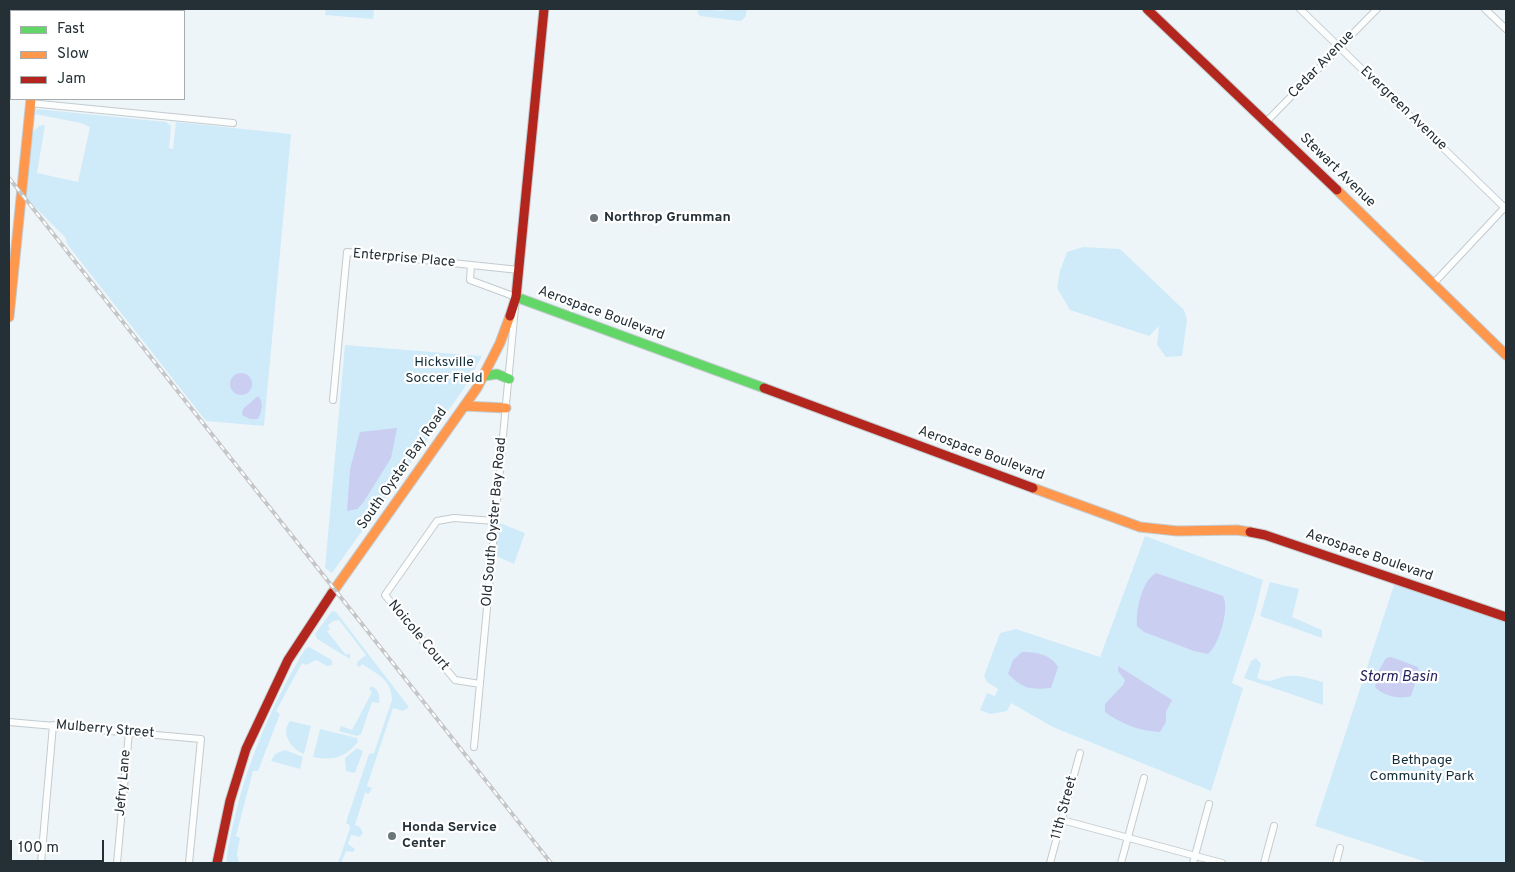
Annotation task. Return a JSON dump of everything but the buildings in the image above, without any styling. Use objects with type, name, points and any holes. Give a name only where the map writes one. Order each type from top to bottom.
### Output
[{"type":"main road","name":"South Oyster Bay Road","points":[[217,863],[230,801],[246,749],[288,660],[316,615],[464,406],[484,376],[500,343],[516,297],[544,9]]},
{"type":"main road","name":"Stewart Avenue","points":[[1147,9],[1267,122],[1506,355]]},
{"type":"main road","points":[[9,317],[12,253],[31,101]]},
{"type":"main road","name":"Aerospace Boulevard","points":[[516,297],[1140,527],[1177,531],[1237,530],[1265,536],[1506,617]]},
{"type":"main road","points":[[484,376],[496,374],[509,379]]},
{"type":"main road","points":[[464,406],[506,408]]},
{"type":"street","name":"Evergreen Avenue","points":[[1300,9],[1506,208]]},
{"type":"street","name":"Cedar Avenue","points":[[1267,122],[1377,9]]},
{"type":"street","points":[[1485,9],[1506,29]]},
{"type":"street","points":[[31,101],[233,123]]},
{"type":"street","points":[[1433,284],[1506,208]]},
{"type":"street","name":"Enterprise Place","points":[[333,400],[346,252],[518,270]]},
{"type":"street","name":"Aerospace Boulevard","points":[[471,265],[470,280],[516,297]]},
{"type":"street","name":"Old South Oyster Bay Road","points":[[474,747],[516,297]]},
{"type":"street","name":"Noicole Court","points":[[480,684],[455,680],[385,595],[437,521],[454,518],[495,521]]},
{"type":"street","name":"Mulberry Street","points":[[9,722],[201,739],[189,863]]},
{"type":"street","points":[[41,863],[53,725]]},
{"type":"street","name":"Jefry Lane","points":[[117,863],[129,732]]},
{"type":"street","name":"11th Street","points":[[1050,863],[1080,753]]},
{"type":"street","points":[[1121,863],[1144,778]]},
{"type":"street","points":[[1193,863],[1209,804]]},
{"type":"street","points":[[1062,820],[1222,863]]},
{"type":"street","points":[[1264,863],[1274,826]]},
{"type":"street","points":[[1336,863],[1340,848]]},
{"type":"green space","points":[[326,9],[374,9],[373,19],[325,15]]},
{"type":"green space","points":[[700,9],[724,11],[725,9],[747,9],[746,16],[741,21],[700,16],[697,12]]},
{"type":"green space","points":[[37,109],[166,122],[171,126],[169,148],[173,149],[176,122],[291,134],[264,426],[206,421],[67,244],[65,237],[26,198],[33,132],[39,126],[45,125],[37,173],[78,182],[90,127],[81,123],[35,114]]},
{"type":"green space","points":[[1083,247],[1120,249],[1184,310],[1187,320],[1182,356],[1166,357],[1157,345],[1159,326],[1149,336],[1070,310],[1057,288],[1060,271],[1067,252]]},
{"type":"green space","name":"Hicksville Soccer Field","points":[[345,345],[482,356],[463,390],[332,573],[325,568]]},
{"type":"green space","points":[[495,521],[525,533],[514,564],[492,554]]},
{"type":"green space","points":[[1145,536],[1263,580],[1256,609],[1232,683],[1243,688],[1211,791],[1053,727],[1011,703],[1007,711],[990,714],[980,710],[987,693],[995,696],[998,689],[987,682],[984,676],[1000,633],[1016,629],[1100,657]]},
{"type":"green space","points":[[1270,582],[1299,589],[1292,617],[1322,630],[1322,638],[1260,616]]},
{"type":"green space","name":"Bethpage Community Park","points":[[1395,582],[1506,621],[1506,863],[1429,863],[1315,826]]},
{"type":"green space","points":[[332,611],[336,612],[409,707],[403,711],[393,708],[367,786],[372,788],[369,794],[365,793],[355,825],[360,827],[363,833],[360,837],[351,835],[348,844],[355,849],[353,852],[346,851],[341,863],[338,863],[350,828],[349,824],[346,824],[347,819],[369,754],[374,753],[392,700],[389,687],[383,678],[362,664],[360,667],[357,666],[357,662],[366,655],[339,620],[333,621],[328,625],[330,629],[327,631],[346,655],[350,653],[350,659],[317,639],[315,634]]},
{"type":"green space","points":[[309,647],[332,660],[332,665],[327,666],[316,660],[306,665],[302,663],[276,711],[280,714],[258,771],[253,771],[236,836],[240,838],[237,854],[239,863],[226,863],[237,806],[255,752],[277,700],[305,649]]},
{"type":"green space","points":[[1256,658],[1261,664],[1257,678],[1262,680],[1270,681],[1292,676],[1323,682],[1323,705],[1244,678],[1251,661]]},
{"type":"green space","points":[[372,686],[378,693],[379,703],[372,702],[361,734],[357,736],[339,731],[341,726],[352,730],[372,692],[369,689]]},
{"type":"green space","points":[[290,721],[311,726],[304,754],[291,745],[288,740],[286,731]]},
{"type":"green space","points":[[320,729],[357,738],[358,742],[348,752],[338,757],[326,759],[313,757]]},
{"type":"green space","points":[[357,748],[363,751],[355,773],[346,771],[345,758]]},
{"type":"green space","points":[[285,750],[303,757],[300,769],[271,761],[275,754]]},
{"type":"water","points":[[241,373],[249,376],[252,384],[249,392],[241,395],[233,392],[230,384],[233,376]]},
{"type":"water","points":[[258,396],[262,407],[258,419],[250,419],[242,415],[243,409]]},
{"type":"water","points":[[397,428],[391,458],[363,503],[357,509],[347,511],[350,469],[360,432]]},
{"type":"water","points":[[1156,573],[1223,596],[1225,609],[1222,626],[1216,643],[1208,654],[1194,651],[1144,632],[1137,626],[1140,597],[1151,577]]},
{"type":"water","points":[[1022,652],[1042,655],[1055,663],[1058,667],[1051,688],[1038,689],[1023,686],[1008,674],[1013,660]]},
{"type":"water","name":"Storm Basin","points":[[1391,657],[1418,667],[1419,671],[1411,696],[1392,696],[1375,687],[1379,670],[1386,658]]},
{"type":"water","points":[[1118,666],[1172,700],[1166,712],[1166,722],[1160,732],[1131,726],[1105,712],[1105,704],[1123,685],[1125,680],[1118,671]]},
{"type":"railway","points":[[9,178],[551,863]]},
{"type":"traffic: fast","points":[[516,297],[764,388]]},
{"type":"traffic: fast","points":[[484,376],[497,374],[509,379]]},
{"type":"traffic: slow","points":[[9,317],[31,100]]},
{"type":"traffic: slow","points":[[1337,190],[1506,355]]},
{"type":"traffic: slow","points":[[332,593],[477,388],[500,343],[510,316]]},
{"type":"traffic: slow","points":[[464,406],[506,408]]},
{"type":"traffic: slow","points":[[1033,488],[1140,527],[1177,531],[1237,530],[1250,532]]},
{"type":"traffic: jam","points":[[510,316],[516,297],[544,9]]},
{"type":"traffic: jam","points":[[1147,9],[1337,190]]},
{"type":"traffic: jam","points":[[764,388],[1033,488]]},
{"type":"traffic: jam","points":[[1250,532],[1265,535],[1506,617]]},
{"type":"traffic: jam","points":[[217,863],[230,801],[246,749],[288,660],[332,593]]},
{"type":"place","name":"Northrop Grumman","points":[[594,218]]},
{"type":"place","name":"Honda Service Center","points":[[392,836]]}]
